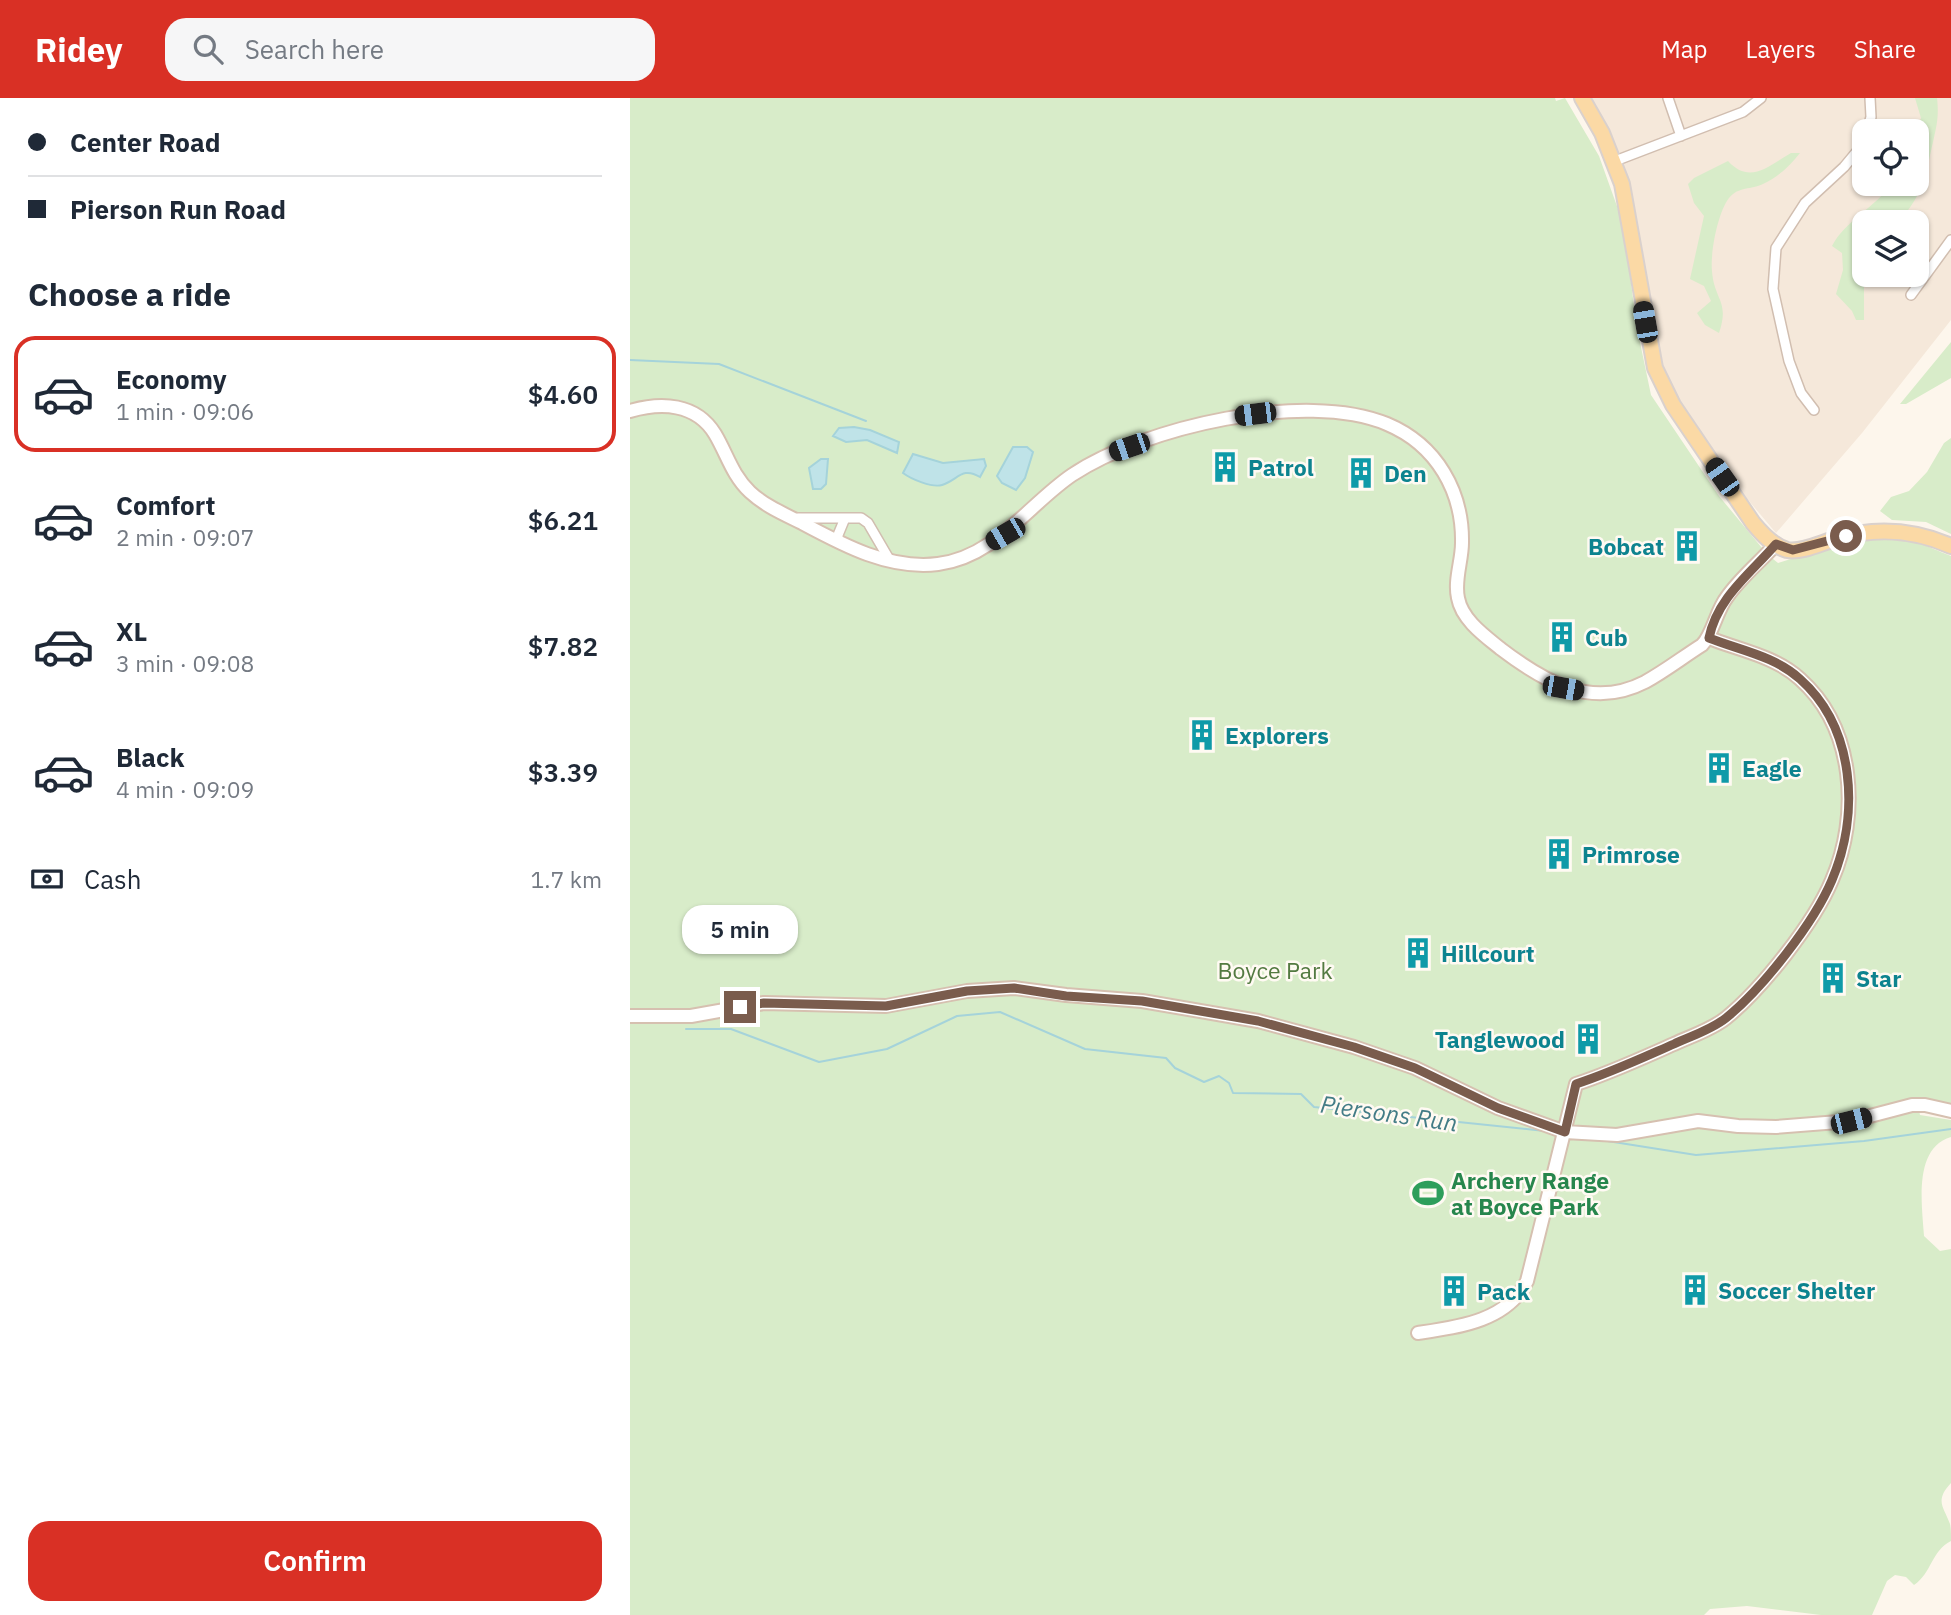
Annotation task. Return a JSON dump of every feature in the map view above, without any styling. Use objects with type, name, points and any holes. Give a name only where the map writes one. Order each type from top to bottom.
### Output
[{"type":"main road","points":[[1582,98],[1615,161],[1622,184],[1655,368],[1673,405],[1753,523],[1776,544],[1793,550],[1860,532],[1881,530],[1911,533],[1951,546]]},
{"type":"street","points":[[1668,98],[1681,136]]},
{"type":"street","points":[[1615,161],[1742,112],[1761,98]]},
{"type":"street","points":[[1870,98],[1870,119]]},
{"type":"street","points":[[1814,410],[1801,393],[1787,349],[1773,289],[1776,248],[1805,203],[1852,157]]},
{"type":"street","points":[[1911,295],[1951,240]]},
{"type":"street","points":[[630,411],[663,404],[692,412],[715,434],[735,475],[764,503],[852,550],[889,559],[937,564],[969,555],[1005,534],[1045,495],[1074,473],[1115,452],[1231,417],[1280,411],[1356,415],[1387,424],[1428,452],[1452,485],[1460,508],[1462,547],[1458,598],[1463,611],[1488,638],[1547,681],[1578,691],[1602,693],[1642,684],[1709,638],[1712,625],[1727,595],[1776,544]]},
{"type":"street","points":[[792,518],[861,518],[868,523],[889,559]]},
{"type":"street","points":[[838,542],[845,518]]},
{"type":"street","points":[[1419,1333],[1451,1328],[1498,1313],[1520,1294],[1527,1281],[1576,1084],[1677,1043],[1726,1018],[1797,941],[1832,880],[1847,808],[1847,767],[1837,729],[1827,709],[1798,677],[1772,660],[1709,638]]},
{"type":"street","points":[[630,1016],[691,1016],[764,1003],[886,1006],[967,991],[1014,988],[1066,996],[1142,1001],[1258,1021],[1354,1047],[1415,1068],[1498,1108],[1565,1132],[1617,1135],[1698,1121],[1738,1126],[1787,1126],[1851,1121],[1912,1105],[1951,1111]]},
{"type":"shaded area","points":[[1586,98],[1951,98],[1951,320],[1862,433],[1776,533],[1706,450],[1663,373],[1640,288],[1625,168]]},
{"type":"green space","name":"Boyce Park","points":[[630,98],[1555,98],[1556,101],[1565,98],[1599,156],[1623,223],[1637,328],[1651,395],[1719,496],[1767,554],[1778,563],[1845,544],[1898,539],[1915,542],[1951,556],[1951,1104],[1932,1100],[1917,1102],[1920,1115],[1951,1120],[1951,1137],[1939,1143],[1930,1153],[1925,1165],[1922,1194],[1924,1236],[1940,1251],[1951,1249],[1951,1483],[1943,1495],[1942,1504],[1950,1524],[1951,1541],[1939,1550],[1920,1580],[1914,1585],[1906,1577],[1895,1575],[1887,1581],[1872,1615],[1821,1615],[1747,1606],[1710,1609],[1704,1615],[630,1615]]},
{"type":"green space","points":[[1915,98],[1937,98],[1937,125],[1929,158],[1929,119],[1921,118]]},
{"type":"green space","points":[[1791,153],[1800,153],[1774,178],[1733,194],[1721,213],[1712,254],[1713,281],[1723,314],[1719,333],[1705,325],[1697,313],[1711,301],[1704,286],[1690,279],[1704,216],[1694,203],[1688,184],[1694,178],[1728,161],[1744,172],[1752,172],[1767,168]]},
{"type":"green space","points":[[1881,196],[1917,196],[1908,210],[1866,210]]},
{"type":"green space","points":[[1852,222],[1852,287],[1864,287],[1864,320],[1856,320],[1852,311],[1836,294],[1843,270],[1842,253],[1832,246]]},
{"type":"green space","points":[[1951,342],[1951,378],[1906,404],[1900,404]]},
{"type":"green space","points":[[1951,438],[1951,534],[1926,522],[1892,520],[1880,511],[1891,497],[1909,491],[1927,472],[1944,443]]},
{"type":"water","points":[[839,428],[870,430],[899,442],[897,453],[867,440],[846,442],[833,436]]},
{"type":"water","points":[[1013,447],[1027,447],[1033,452],[1025,478],[1016,490],[1002,483],[997,476]]},
{"type":"water","points":[[913,454],[943,463],[984,459],[986,466],[980,477],[964,473],[942,485],[933,485],[903,473]]},
{"type":"water","points":[[821,459],[828,459],[826,484],[821,489],[813,489],[809,468]]},
{"type":"building","name":"Patrol","points":[[1230,456],[1236,467],[1219,477],[1213,466]]},
{"type":"waterway","points":[[630,360],[719,364],[866,421]]},
{"type":"waterway","name":"Piersons Run","points":[[686,1029],[731,1029],[819,1062],[887,1049],[957,1016],[1000,1012],[1085,1049],[1166,1058],[1175,1068],[1204,1082],[1219,1076],[1229,1083],[1233,1093],[1301,1094],[1314,1107],[1545,1131]]},
{"type":"waterway","points":[[1601,1140],[1696,1155],[1864,1141],[1951,1129]]},
{"type":"place","name":"Patrol","points":[[1225,467]]},
{"type":"place","name":"Den","points":[[1361,473]]},
{"type":"place","name":"Bobcat","points":[[1687,546]]},
{"type":"place","name":"Cub","points":[[1562,637]]},
{"type":"place","name":"Explorers","points":[[1202,735]]},
{"type":"place","name":"Eagle","points":[[1719,768]]},
{"type":"place","name":"Primrose","points":[[1559,854]]},
{"type":"place","name":"Hillcourt","points":[[1418,953]]},
{"type":"place","name":"Star","points":[[1833,978]]},
{"type":"place","name":"Tanglewood","points":[[1588,1039]]},
{"type":"place","name":"Archery Range at Boyce Park","points":[[1428,1193]]},
{"type":"place","name":"Soccer Shelter","points":[[1695,1290]]},
{"type":"place","name":"Pack","points":[[1454,1291]]},
{"type":"route","points":[[740,1007],[764,1003],[835,1007],[886,1006],[967,991],[1014,988],[1066,996],[1142,1001],[1258,1021],[1354,1047],[1415,1068],[1498,1108],[1565,1132],[1576,1084],[1594,1079],[1677,1043],[1726,1018],[1797,941],[1832,880],[1843,841],[1847,808],[1847,767],[1837,729],[1827,709],[1798,677],[1772,660],[1709,638],[1712,625],[1727,595],[1776,544],[1786,550],[1793,550],[1846,536]]}]
